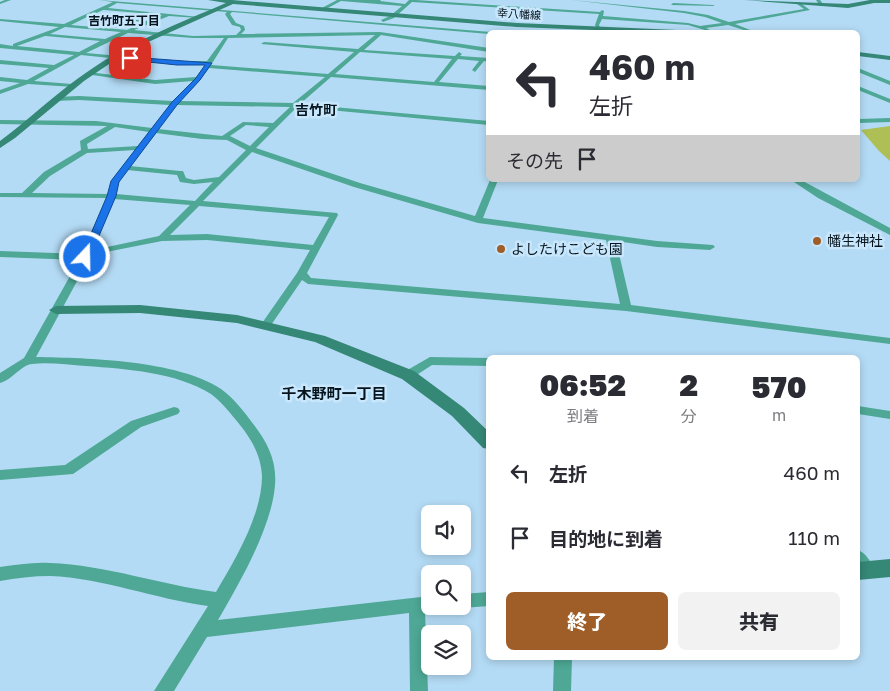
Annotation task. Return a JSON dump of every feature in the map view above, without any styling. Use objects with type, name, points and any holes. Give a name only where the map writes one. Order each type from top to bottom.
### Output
[{"type":"street","points":[[0,3],[9,0]]},
{"type":"street","points":[[101,0],[486,32]]},
{"type":"street","name":"幸八幡線","points":[[211,0],[586,30]]},
{"type":"street","points":[[322,9],[341,0],[376,1],[406,5]]},
{"type":"street","points":[[485,0],[504,1]]},
{"type":"street","points":[[573,0],[609,2],[684,12],[748,30]]},
{"type":"street","points":[[617,0],[713,6]]},
{"type":"street","points":[[747,0],[799,3],[820,2],[848,6],[874,1],[890,1]]},
{"type":"street","points":[[0,51],[44,35],[120,1]]},
{"type":"street","points":[[0,145],[30,122],[55,99],[88,74],[115,57],[161,33],[235,1]]},
{"type":"street","points":[[356,32],[393,15],[412,1],[600,15],[688,24],[708,30]]},
{"type":"street","points":[[499,7],[504,1]]},
{"type":"street","points":[[599,30],[600,15],[609,2]]},
{"type":"street","points":[[701,28],[808,10],[799,3]]},
{"type":"street","points":[[102,8],[198,17]]},
{"type":"street","points":[[231,11],[228,14],[234,24],[242,26],[243,30],[237,36]]},
{"type":"street","points":[[0,92],[28,82],[106,40],[169,14]]},
{"type":"street","points":[[86,16],[150,22]]},
{"type":"street","points":[[315,23],[321,19]]},
{"type":"street","points":[[0,20],[128,30],[187,37],[226,38],[356,32],[380,33],[486,50]]},
{"type":"street","points":[[295,34],[308,27]]},
{"type":"street","points":[[162,238],[295,105],[380,33]]},
{"type":"street","points":[[44,35],[106,40]]},
{"type":"street","points":[[0,379],[28,360],[85,257],[111,196],[115,181],[175,103],[198,79],[226,38]]},
{"type":"street","points":[[264,44],[486,60]]},
{"type":"street","points":[[0,46],[177,63],[209,64],[486,88]]},
{"type":"street","points":[[435,84],[464,46]]},
{"type":"street","points":[[860,54],[890,58]]},
{"type":"street","points":[[475,70],[486,60]]},
{"type":"street","points":[[0,62],[54,68]]},
{"type":"street","points":[[860,71],[890,83]]},
{"type":"street","points":[[88,74],[155,82],[198,79]]},
{"type":"street","points":[[0,79],[72,86]]},
{"type":"street","points":[[860,89],[890,101]]},
{"type":"street","points":[[55,99],[78,98],[175,103],[295,105],[486,123]]},
{"type":"street","points":[[860,121],[890,120]]},
{"type":"street","points":[[0,122],[114,125],[202,137],[225,137],[250,149],[357,185],[478,220],[610,236],[657,244],[710,247]]},
{"type":"street","points":[[225,137],[245,122],[275,125]]},
{"type":"street","points":[[84,151],[83,143],[114,125]]},
{"type":"street","points":[[23,196],[45,176],[84,151],[140,148]]},
{"type":"street","points":[[125,168],[180,173],[183,180],[194,182],[220,179]]},
{"type":"street","points":[[478,220],[493,182]]},
{"type":"street","points":[[798,182],[890,232]]},
{"type":"street","points":[[0,195],[111,196],[334,215],[302,274],[265,326]]},
{"type":"street","points":[[610,236],[626,308]]},
{"type":"street","points":[[0,254],[85,257],[98,251],[162,238],[207,237],[315,248]]},
{"type":"street","points":[[302,274],[308,281],[626,308],[890,342]]},
{"type":"street","points":[[56,310],[140,309],[237,319],[320,339],[408,375],[458,412],[486,440]]},
{"type":"street","points":[[28,360],[77,361],[130,368],[171,375],[200,384],[216,392],[233,408],[259,440],[267,457],[269,472],[264,508],[253,537],[221,600],[163,691]]},
{"type":"street","points":[[408,375],[430,361],[486,362]]},
{"type":"street","points":[[860,410],[890,415]]},
{"type":"street","points":[[0,475],[68,470],[136,424],[174,411]]},
{"type":"street","points":[[860,566],[890,568]]},
{"type":"street","points":[[0,574],[27,570],[56,570],[103,576],[221,600]]},
{"type":"street","points":[[471,600],[486,599]]},
{"type":"street","points":[[201,630],[421,604]]},
{"type":"street","points":[[419,691],[422,615]]},
{"type":"street","points":[[562,691],[563,660]]},
{"type":"green space","points":[[890,126],[890,161],[861,130]]},
{"type":"place","name":"幡生神社","points":[[817,241]]},
{"type":"place","name":"よしたけこども園","points":[[501,249]]},
{"type":"district","name":"吉竹町五丁目","points":[[124,21]]},
{"type":"district","name":"吉竹町","points":[[316,110]]},
{"type":"district","name":"千木野町一丁目","points":[[334,394]]},
{"type":"route","points":[[85,257],[111,196],[115,181],[154,129],[198,79],[209,63],[177,63],[130,58]]}]
